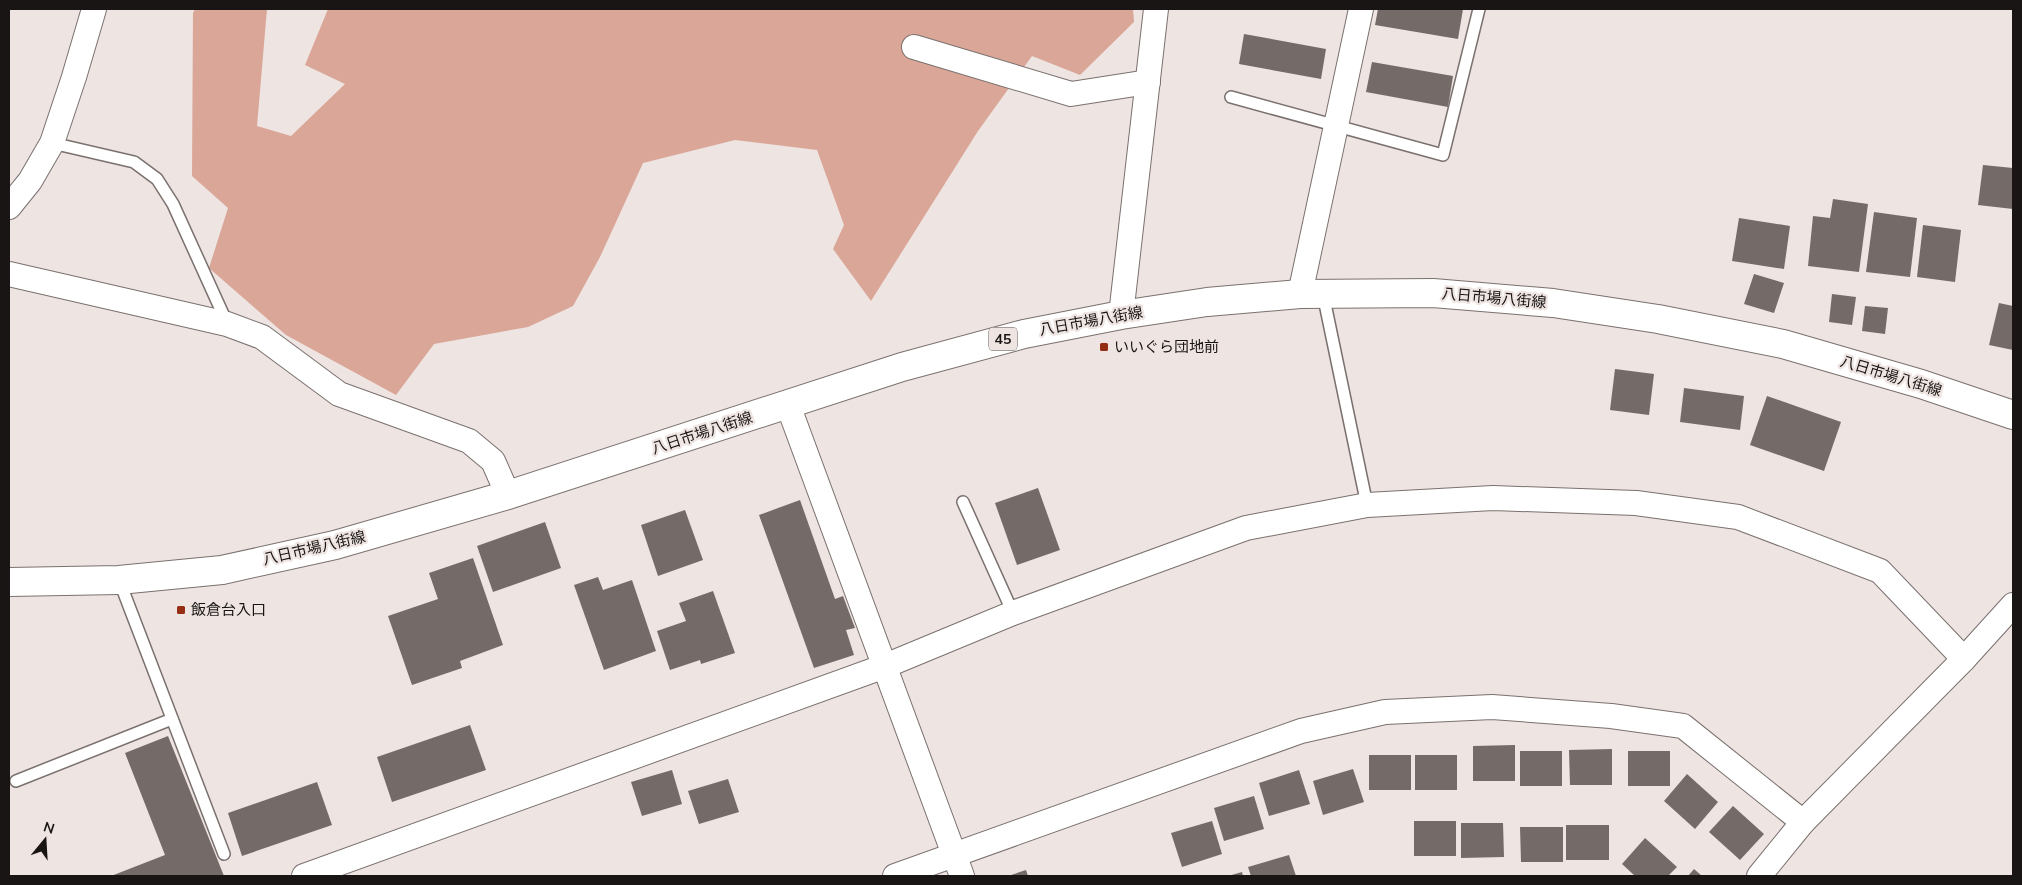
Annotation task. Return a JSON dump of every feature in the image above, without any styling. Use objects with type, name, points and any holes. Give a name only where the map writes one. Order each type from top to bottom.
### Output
[{"type":"main road","name":"八日市場八街線","points":[[9,582],[119,580],[222,570],[316,549],[508,495],[788,406],[902,367],[1015,336],[1121,315],[1208,302],[1311,294],[1433,293],[1553,303],[1658,319],[1783,344],[1921,384],[2013,415]]},
{"type":"street","points":[[9,207],[30,181],[52,143],[94,9]]},
{"type":"street","points":[[1121,315],[1156,9]]},
{"type":"street","points":[[1311,294],[1337,126],[1361,9]]},
{"type":"street","points":[[914,47],[1071,94],[1148,82]]},
{"type":"street","points":[[9,274],[227,324],[262,337],[339,394],[470,441],[494,461],[508,495]]},
{"type":"street","points":[[788,406],[962,876]]},
{"type":"street","points":[[304,876],[885,666],[1013,613],[1246,528],[1366,505],[1503,498],[1636,503],[1738,517],[1880,571],[1964,659]]},
{"type":"street","points":[[1759,876],[1803,822],[1964,659],[2013,605]]},
{"type":"street","points":[[895,876],[1301,731],[1385,712],[1492,707],[1611,716],[1683,726],[1803,822]]},
{"type":"lane","points":[[1232,97],[1443,155],[1479,9]]},
{"type":"lane","points":[[52,143],[134,162],[157,178],[173,204],[227,324]]},
{"type":"lane","points":[[1311,294],[1366,505]]},
{"type":"lane","points":[[963,502],[1013,613]]},
{"type":"lane","points":[[119,580],[224,854]]},
{"type":"lane","points":[[16,781],[172,719]]},
{"type":"shaded area","points":[[195,9],[267,9],[257,126],[291,136],[345,84],[305,65],[328,9],[1133,9],[1134,22],[1080,75],[1032,56],[978,131],[871,301],[833,249],[844,225],[817,150],[735,140],[643,163],[600,257],[573,306],[528,327],[434,344],[396,395],[286,335],[209,268],[228,208],[192,176],[193,13]]},
{"type":"building","points":[[1378,9],[1463,9],[1458,39],[1375,25]]},
{"type":"building","points":[[1244,34],[1326,49],[1321,79],[1239,64]]},
{"type":"building","points":[[1372,62],[1453,76],[1448,107],[1366,92]]},
{"type":"building","points":[[1983,165],[2013,168],[2013,209],[1978,205]]},
{"type":"building","points":[[1833,199],[1868,204],[1859,272],[1808,266],[1813,216],[1830,218]]},
{"type":"building","points":[[1874,212],[1917,218],[1910,277],[1866,272]]},
{"type":"building","points":[[1739,218],[1790,226],[1784,269],[1732,261]]},
{"type":"building","points":[[1923,225],[1961,230],[1955,282],[1917,277]]},
{"type":"building","points":[[1754,274],[1784,283],[1774,313],[1744,304]]},
{"type":"building","points":[[1832,294],[1856,297],[1852,325],[1829,322]]},
{"type":"building","points":[[1999,303],[2013,306],[2013,350],[1989,345]]},
{"type":"building","points":[[1865,306],[1888,308],[1885,334],[1862,331]]},
{"type":"building","points":[[1615,369],[1654,374],[1649,415],[1610,410]]},
{"type":"building","points":[[1684,388],[1744,396],[1740,430],[1680,422]]},
{"type":"building","points":[[1767,396],[1841,422],[1824,471],[1750,445]]},
{"type":"building","points":[[1038,488],[1060,550],[1017,565],[995,503]]},
{"type":"building","points":[[800,500],[835,599],[843,596],[855,628],[846,630],[854,655],[814,668],[759,515]]},
{"type":"building","points":[[685,510],[703,560],[658,576],[641,525]]},
{"type":"building","points":[[545,522],[561,568],[493,592],[477,546]]},
{"type":"building","points":[[473,558],[503,645],[460,661],[462,668],[412,685],[388,616],[438,599],[429,573]]},
{"type":"building","points":[[598,577],[603,590],[632,580],[656,651],[604,670],[574,585]]},
{"type":"building","points":[[713,591],[735,653],[701,664],[700,660],[670,670],[657,631],[686,621],[679,603]]},
{"type":"building","points":[[470,725],[486,770],[392,802],[377,757]]},
{"type":"building","points":[[168,736],[224,876],[111,876],[165,855],[125,753]]},
{"type":"building","points":[[1515,745],[1515,781],[1473,781],[1473,746]]},
{"type":"building","points":[[1612,749],[1612,785],[1570,785],[1569,750]]},
{"type":"building","points":[[1520,751],[1562,751],[1562,786],[1520,786]]},
{"type":"building","points":[[1628,751],[1670,751],[1670,786],[1628,786]]},
{"type":"building","points":[[1369,755],[1411,755],[1411,790],[1369,790]]},
{"type":"building","points":[[1415,755],[1457,755],[1457,790],[1415,790]]},
{"type":"building","points":[[1353,769],[1364,802],[1323,815],[1313,781]]},
{"type":"building","points":[[672,770],[682,804],[642,816],[631,782]]},
{"type":"building","points":[[1299,770],[1310,804],[1269,816],[1259,783]]},
{"type":"building","points":[[1687,774],[1718,802],[1695,829],[1664,801]]},
{"type":"building","points":[[728,779],[739,812],[699,824],[688,791]]},
{"type":"building","points":[[317,782],[332,825],[242,856],[228,813]]},
{"type":"building","points":[[1254,796],[1264,829],[1224,841],[1214,808]]},
{"type":"building","points":[[1733,806],[1764,834],[1740,860],[1709,832]]},
{"type":"building","points":[[1212,821],[1222,854],[1182,867],[1171,833]]},
{"type":"building","points":[[1414,821],[1456,821],[1456,856],[1414,856]]},
{"type":"building","points":[[1461,823],[1503,823],[1504,857],[1461,858]]},
{"type":"building","points":[[1566,825],[1609,825],[1609,860],[1566,860]]},
{"type":"building","points":[[1520,827],[1563,827],[1563,862],[1521,862]]},
{"type":"building","points":[[1645,838],[1677,867],[1668,876],[1635,876],[1622,864]]},
{"type":"building","points":[[1289,855],[1296,876],[1251,876],[1248,867]]},
{"type":"building","points":[[1694,869],[1702,876],[1688,876]]},
{"type":"building","points":[[1026,870],[1028,876],[1008,876]]},
{"type":"building","points":[[1242,872],[1243,876],[1228,876]]},
{"type":"place","name":"いいぐら団地前","points":[[1104,347]]},
{"type":"place","name":"飯倉台入口","points":[[181,610]]}]
